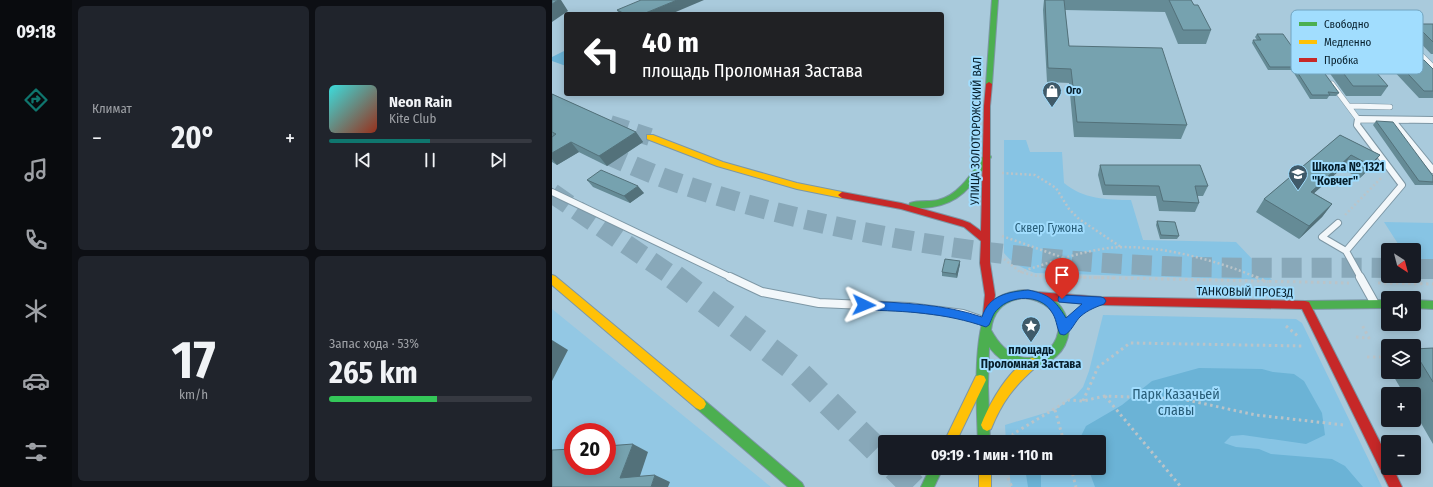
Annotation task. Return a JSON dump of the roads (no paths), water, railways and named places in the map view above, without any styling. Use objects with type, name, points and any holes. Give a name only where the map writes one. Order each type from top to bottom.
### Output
[{"type":"street","name":"УЛИЦА ЗОЛОТОРОЖСКИЙ ВАЛ","points":[[987,322],[990,296],[985,263],[987,106],[995,0]]},
{"type":"street","points":[[650,137],[720,164],[796,186],[901,206],[967,225],[986,240]]},
{"type":"street","points":[[901,206],[931,204],[950,200],[964,189],[987,157]]},
{"type":"street","points":[[985,263],[996,276]]},
{"type":"street","points":[[552,279],[798,487]]},
{"type":"street","points":[[987,322],[988,340],[994,348],[1001,355],[1021,363],[1032,363],[1042,360],[1051,355],[1058,348],[1064,331],[1063,322],[1054,306],[1037,296],[1028,294],[1010,286]]},
{"type":"street","points":[[984,435],[982,376],[987,322],[993,306],[1000,300],[1009,296],[1028,294]]},
{"type":"street","name":"ТАНКОВЫЙ ПРОЕЗД","points":[[1037,296],[1101,301],[1305,305],[1381,304]]},
{"type":"street","name":"ТАНКОВЫЙ ПРОЕЗД","points":[[1082,310],[1101,301]]},
{"type":"street","points":[[1421,304],[1433,305]]},
{"type":"street","points":[[1305,305],[1396,487]]},
{"type":"street","points":[[1064,331],[1073,317]]},
{"type":"street","points":[[985,435],[991,410],[1000,393],[1012,379],[1032,363]]},
{"type":"street","points":[[953,435],[982,376]]},
{"type":"street","points":[[927,487],[933,475]]},
{"type":"street","points":[[985,475],[985,487]]},
{"type":"lane","points":[[1423,57],[1433,67]]},
{"type":"lane","points":[[1325,74],[1358,120],[1357,125],[1402,186],[1346,251]]},
{"type":"lane","points":[[1349,106],[1390,107]]},
{"type":"lane","points":[[1358,120],[1433,120]]},
{"type":"lane","points":[[1392,120],[1433,170]]},
{"type":"lane","points":[[552,192],[762,292],[819,304],[909,307],[955,313],[987,322]]},
{"type":"lane","points":[[1338,223],[1322,237],[1346,251],[1375,304]]},
{"type":"tunnel","points":[[610,124],[650,137]]},
{"type":"tunnel","points":[[552,128],[638,168],[672,181],[748,205],[806,220],[924,243],[984,252],[1104,263],[1164,266],[1381,268]]},
{"type":"tunnel","points":[[552,193],[675,278]]},
{"type":"tunnel","points":[[1421,269],[1433,269]]},
{"type":"tunnel","points":[[674,277],[792,367],[878,451]]},
{"type":"tunnel","points":[[902,475],[914,487]]},
{"type":"place","name":"Ого","points":[[1052,108]]},
{"type":"place","name":"Школа № 1321 \"Ковчег\"","points":[[1298,191]]},
{"type":"place","name":"площадь Проломная Застава","points":[[1031,343]]},
{"type":"park label","name":"Сквер Гужона","points":[[1049,228]]},
{"type":"park label","name":"Парк Казачьей славы","points":[[1176,402]]}]
